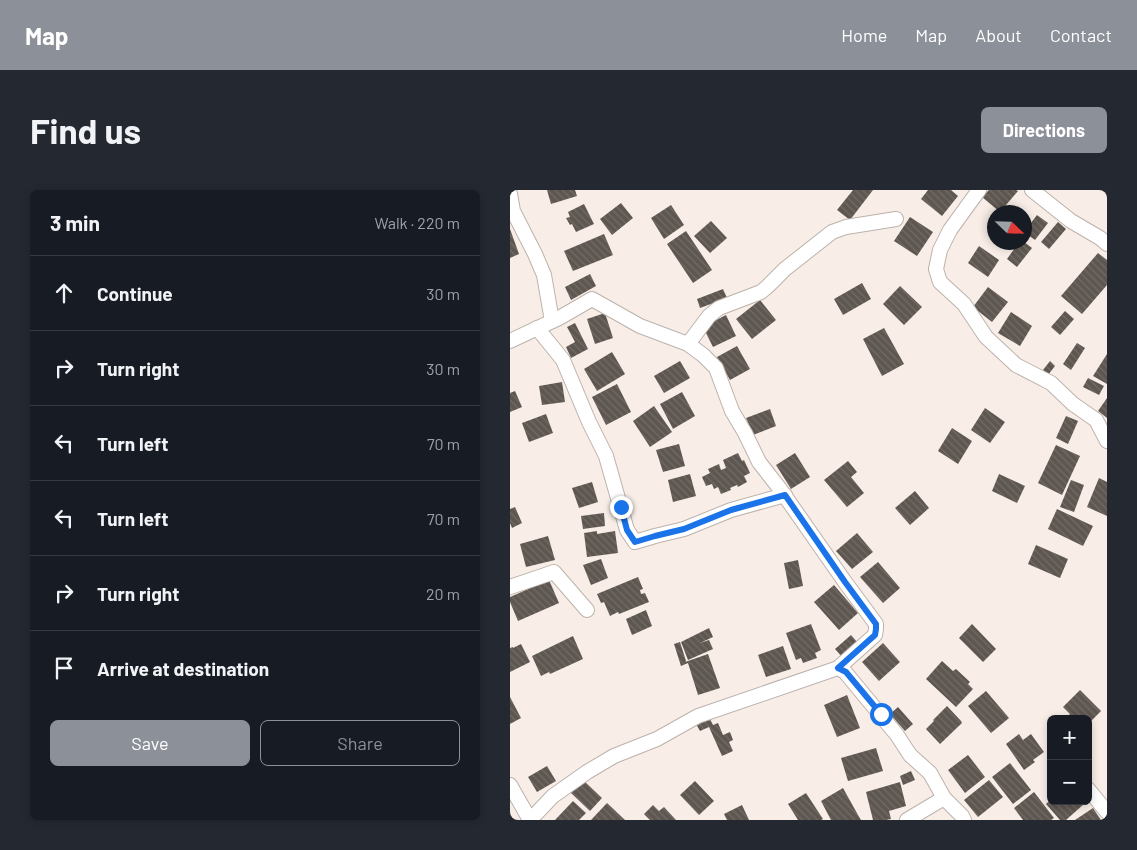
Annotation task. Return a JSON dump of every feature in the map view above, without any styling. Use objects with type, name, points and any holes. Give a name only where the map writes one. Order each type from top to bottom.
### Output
[{"type":"street","points":[[979,190],[962,211],[940,250],[936,269],[940,282],[964,304],[986,337],[1016,365],[1051,383],[1073,404],[1096,420],[1107,441]]},
{"type":"street","points":[[1032,190],[1071,221],[1107,244]]},
{"type":"street","points":[[510,194],[513,211],[536,254],[544,275],[552,321]]},
{"type":"street","points":[[688,344],[709,316],[719,308],[761,292],[785,269],[832,232],[846,227],[896,218]]},
{"type":"street","points":[[510,341],[592,299],[640,326],[688,344],[703,355],[716,368],[732,411],[759,462],[785,495],[876,624],[875,635],[838,668],[698,716],[657,739],[614,756],[553,796],[530,820],[510,784]]},
{"type":"street","points":[[537,328],[563,360],[589,422],[606,456],[627,530],[635,542],[684,529],[731,510],[785,495]]},
{"type":"street","points":[[510,587],[554,572],[587,610]]},
{"type":"street","points":[[838,668],[846,672],[897,735],[910,755],[930,773],[944,798],[964,820]]},
{"type":"street","points":[[1092,794],[1107,812]]},
{"type":"street","points":[[907,820],[944,798]]},
{"type":"building","points":[[547,190],[575,190],[577,196],[551,204]]},
{"type":"building","points":[[853,190],[873,190],[850,220],[837,210]]},
{"type":"building","points":[[928,190],[951,190],[958,196],[942,216],[921,199]]},
{"type":"building","points":[[989,190],[1018,191],[1006,205],[992,205],[982,197]]},
{"type":"building","points":[[621,203],[633,218],[612,235],[600,219]]},
{"type":"building","points":[[584,204],[594,224],[576,232],[566,218],[570,217],[568,212]]},
{"type":"building","points":[[671,205],[684,225],[664,239],[651,218]]},
{"type":"building","points":[[1037,215],[1048,223],[1035,240],[1032,238],[1032,222]]},
{"type":"building","points":[[910,217],[933,232],[917,256],[894,241]]},
{"type":"building","points":[[711,221],[727,238],[710,253],[694,236]]},
{"type":"building","points":[[1058,222],[1066,229],[1049,249],[1041,242]]},
{"type":"building","points":[[510,229],[519,254],[510,258]]},
{"type":"building","points":[[686,231],[712,270],[693,283],[667,244]]},
{"type":"building","points":[[604,234],[613,255],[573,271],[564,251]]},
{"type":"building","points":[[979,246],[999,260],[988,277],[968,263]]},
{"type":"building","points":[[1013,250],[1030,250],[1017,267],[1007,259]]},
{"type":"building","points":[[1098,253],[1107,260],[1107,285],[1082,314],[1061,296]]},
{"type":"building","points":[[590,274],[596,286],[571,300],[565,287]]},
{"type":"building","points":[[862,283],[871,299],[843,315],[834,299]]},
{"type":"building","points":[[900,286],[922,307],[904,325],[883,304]]},
{"type":"building","points":[[988,287],[1008,302],[992,322],[973,307]]},
{"type":"building","points":[[723,289],[727,298],[700,308],[697,299]]},
{"type":"building","points":[[760,300],[776,320],[752,339],[736,319]]},
{"type":"building","points":[[1065,311],[1074,319],[1060,335],[1051,327]]},
{"type":"building","points":[[1011,312],[1032,326],[1020,346],[998,333]]},
{"type":"building","points":[[605,313],[613,338],[595,344],[587,319]]},
{"type":"building","points":[[726,315],[736,336],[713,347],[703,327]]},
{"type":"building","points":[[575,323],[588,349],[571,358],[566,347],[575,342],[567,327]]},
{"type":"building","points":[[884,328],[904,364],[882,376],[863,339]]},
{"type":"building","points":[[1077,343],[1085,348],[1071,370],[1063,364]]},
{"type":"building","points":[[737,346],[750,369],[730,380],[717,357]]},
{"type":"building","points":[[612,352],[625,374],[597,391],[584,369]]},
{"type":"building","points":[[1107,354],[1107,384],[1093,376]]},
{"type":"building","points":[[680,361],[690,378],[664,393],[654,376]]},
{"type":"building","points":[[1050,361],[1055,366],[1048,375],[1043,370]]},
{"type":"building","points":[[1088,378],[1104,386],[1099,395],[1083,387]]},
{"type":"building","points":[[562,382],[565,402],[542,405],[539,386]]},
{"type":"building","points":[[617,384],[631,412],[606,425],[592,397]]},
{"type":"building","points":[[515,391],[522,407],[510,412],[510,393]]},
{"type":"building","points":[[682,392],[695,416],[673,429],[660,404]]},
{"type":"building","points":[[1107,398],[1107,418],[1098,411]]},
{"type":"building","points":[[654,406],[672,432],[650,447],[633,421]]},
{"type":"building","points":[[985,408],[1005,422],[990,443],[971,430]]},
{"type":"building","points":[[770,409],[776,426],[753,435],[746,418]]},
{"type":"building","points":[[546,414],[553,433],[529,442],[522,423]]},
{"type":"building","points":[[1066,416],[1078,421],[1068,444],[1056,438]]},
{"type":"building","points":[[952,428],[972,441],[958,464],[938,451]]},
{"type":"building","points":[[679,444],[685,466],[663,472],[656,450]]},
{"type":"building","points":[[1056,445],[1080,456],[1062,495],[1038,483]]},
{"type":"building","points":[[738,453],[742,461],[744,460],[750,473],[744,476],[747,482],[738,487],[737,485],[730,488],[731,490],[721,494],[718,487],[714,489],[712,484],[706,486],[702,477],[710,473],[708,469],[719,464],[721,470],[726,468],[723,460]]},
{"type":"building","points":[[795,453],[810,477],[791,489],[776,465]]},
{"type":"building","points":[[848,461],[857,472],[851,477],[864,493],[847,507],[824,480]]},
{"type":"building","points":[[690,474],[696,496],[673,502],[668,480]]},
{"type":"building","points":[[999,474],[1025,486],[1017,503],[992,491]]},
{"type":"building","points":[[1099,478],[1107,482],[1107,516],[1087,507]]},
{"type":"building","points":[[1071,480],[1084,485],[1074,512],[1060,507]]},
{"type":"building","points":[[592,482],[598,502],[579,508],[572,488]]},
{"type":"building","points":[[915,491],[929,508],[910,525],[895,508]]},
{"type":"building","points":[[515,507],[522,523],[512,528],[510,509]]},
{"type":"building","points":[[1057,509],[1093,526],[1083,546],[1048,529]]},
{"type":"building","points":[[604,513],[605,526],[583,529],[581,516]]},
{"type":"building","points":[[597,531],[597,534],[615,531],[618,553],[587,557],[584,533]]},
{"type":"building","points":[[857,533],[873,552],[852,569],[836,551]]},
{"type":"building","points":[[548,536],[555,560],[526,567],[520,544]]},
{"type":"building","points":[[1036,545],[1068,559],[1060,578],[1028,564]]},
{"type":"building","points":[[601,559],[608,578],[591,585],[583,565]]},
{"type":"building","points":[[798,560],[803,586],[789,589],[784,563]]},
{"type":"building","points":[[878,562],[900,588],[883,603],[860,577]]},
{"type":"building","points":[[638,577],[643,589],[640,590],[641,594],[645,593],[649,602],[610,616],[604,602],[601,603],[597,594]]},
{"type":"building","points":[[549,580],[559,603],[518,621],[510,602],[510,597]]},
{"type":"building","points":[[834,585],[858,613],[839,630],[814,602]]},
{"type":"building","points":[[646,610],[652,626],[632,635],[626,619]]},
{"type":"building","points":[[811,624],[821,650],[815,653],[817,658],[803,663],[801,658],[796,660],[786,633]]},
{"type":"building","points":[[972,624],[996,649],[983,662],[959,638]]},
{"type":"building","points":[[709,628],[713,637],[700,643],[709,640],[713,649],[688,660],[681,642]]},
{"type":"building","points":[[851,635],[858,643],[842,657],[835,649]]},
{"type":"building","points":[[573,636],[583,659],[550,674],[549,672],[541,676],[532,656]]},
{"type":"building","points":[[680,642],[685,662],[708,654],[720,688],[698,695],[688,663],[681,666],[674,644]]},
{"type":"building","points":[[883,643],[900,662],[879,681],[862,662]]},
{"type":"building","points":[[521,644],[530,662],[510,672],[510,648]]},
{"type":"building","points":[[783,646],[791,669],[766,677],[758,655]]},
{"type":"building","points":[[942,661],[953,671],[956,669],[970,682],[968,684],[973,689],[956,707],[926,679]]},
{"type":"building","points":[[1080,690],[1101,711],[1092,720],[1092,715],[1069,715],[1063,707]]},
{"type":"building","points":[[986,691],[1009,718],[991,733],[968,706]]},
{"type":"building","points":[[847,695],[860,728],[837,737],[824,705]]},
{"type":"building","points":[[510,697],[521,718],[510,724]]},
{"type":"building","points":[[947,706],[962,723],[940,744],[926,729]]},
{"type":"building","points":[[898,707],[913,724],[905,731],[890,714]]},
{"type":"building","points":[[709,717],[713,725],[718,723],[723,735],[730,732],[733,740],[729,742],[733,751],[722,756],[709,727],[700,731],[696,724]]},
{"type":"building","points":[[1019,734],[1023,740],[1031,734],[1044,752],[1024,770],[1006,744]]},
{"type":"building","points":[[876,748],[883,771],[848,781],[841,758]]},
{"type":"building","points":[[968,755],[985,777],[965,793],[948,770]]},
{"type":"building","points":[[1010,763],[1031,790],[1013,804],[992,777]]},
{"type":"building","points":[[547,766],[556,781],[537,792],[528,777]]},
{"type":"building","points":[[911,771],[915,780],[903,785],[900,776]]},
{"type":"building","points":[[582,779],[602,798],[590,811],[570,792]]},
{"type":"building","points":[[989,780],[1003,797],[978,817],[964,800]]},
{"type":"building","points":[[695,781],[714,801],[699,815],[680,795]]},
{"type":"building","points":[[900,782],[906,806],[889,811],[891,819],[873,820],[866,792]]},
{"type":"building","points":[[843,788],[861,820],[831,820],[821,801]]},
{"type":"building","points":[[1034,792],[1054,818],[1051,820],[1023,820],[1014,808]]},
{"type":"building","points":[[806,793],[823,819],[798,820],[788,804]]},
{"type":"building","points":[[573,801],[586,813],[579,820],[555,820]]},
{"type":"building","points":[[607,803],[625,820],[591,820]]},
{"type":"building","points":[[1046,804],[1083,805],[1066,820],[1060,820]]},
{"type":"building","points":[[653,805],[659,811],[664,807],[676,820],[650,820],[644,814]]},
{"type":"building","points":[[742,805],[749,820],[727,820],[724,814]]},
{"type":"building","points":[[1093,808],[1101,820],[1075,820]]},
{"type":"route","points":[[621,507],[627,530],[635,542],[684,529],[731,510],[785,495],[876,624],[875,635],[838,668],[846,672],[881,714]]}]
